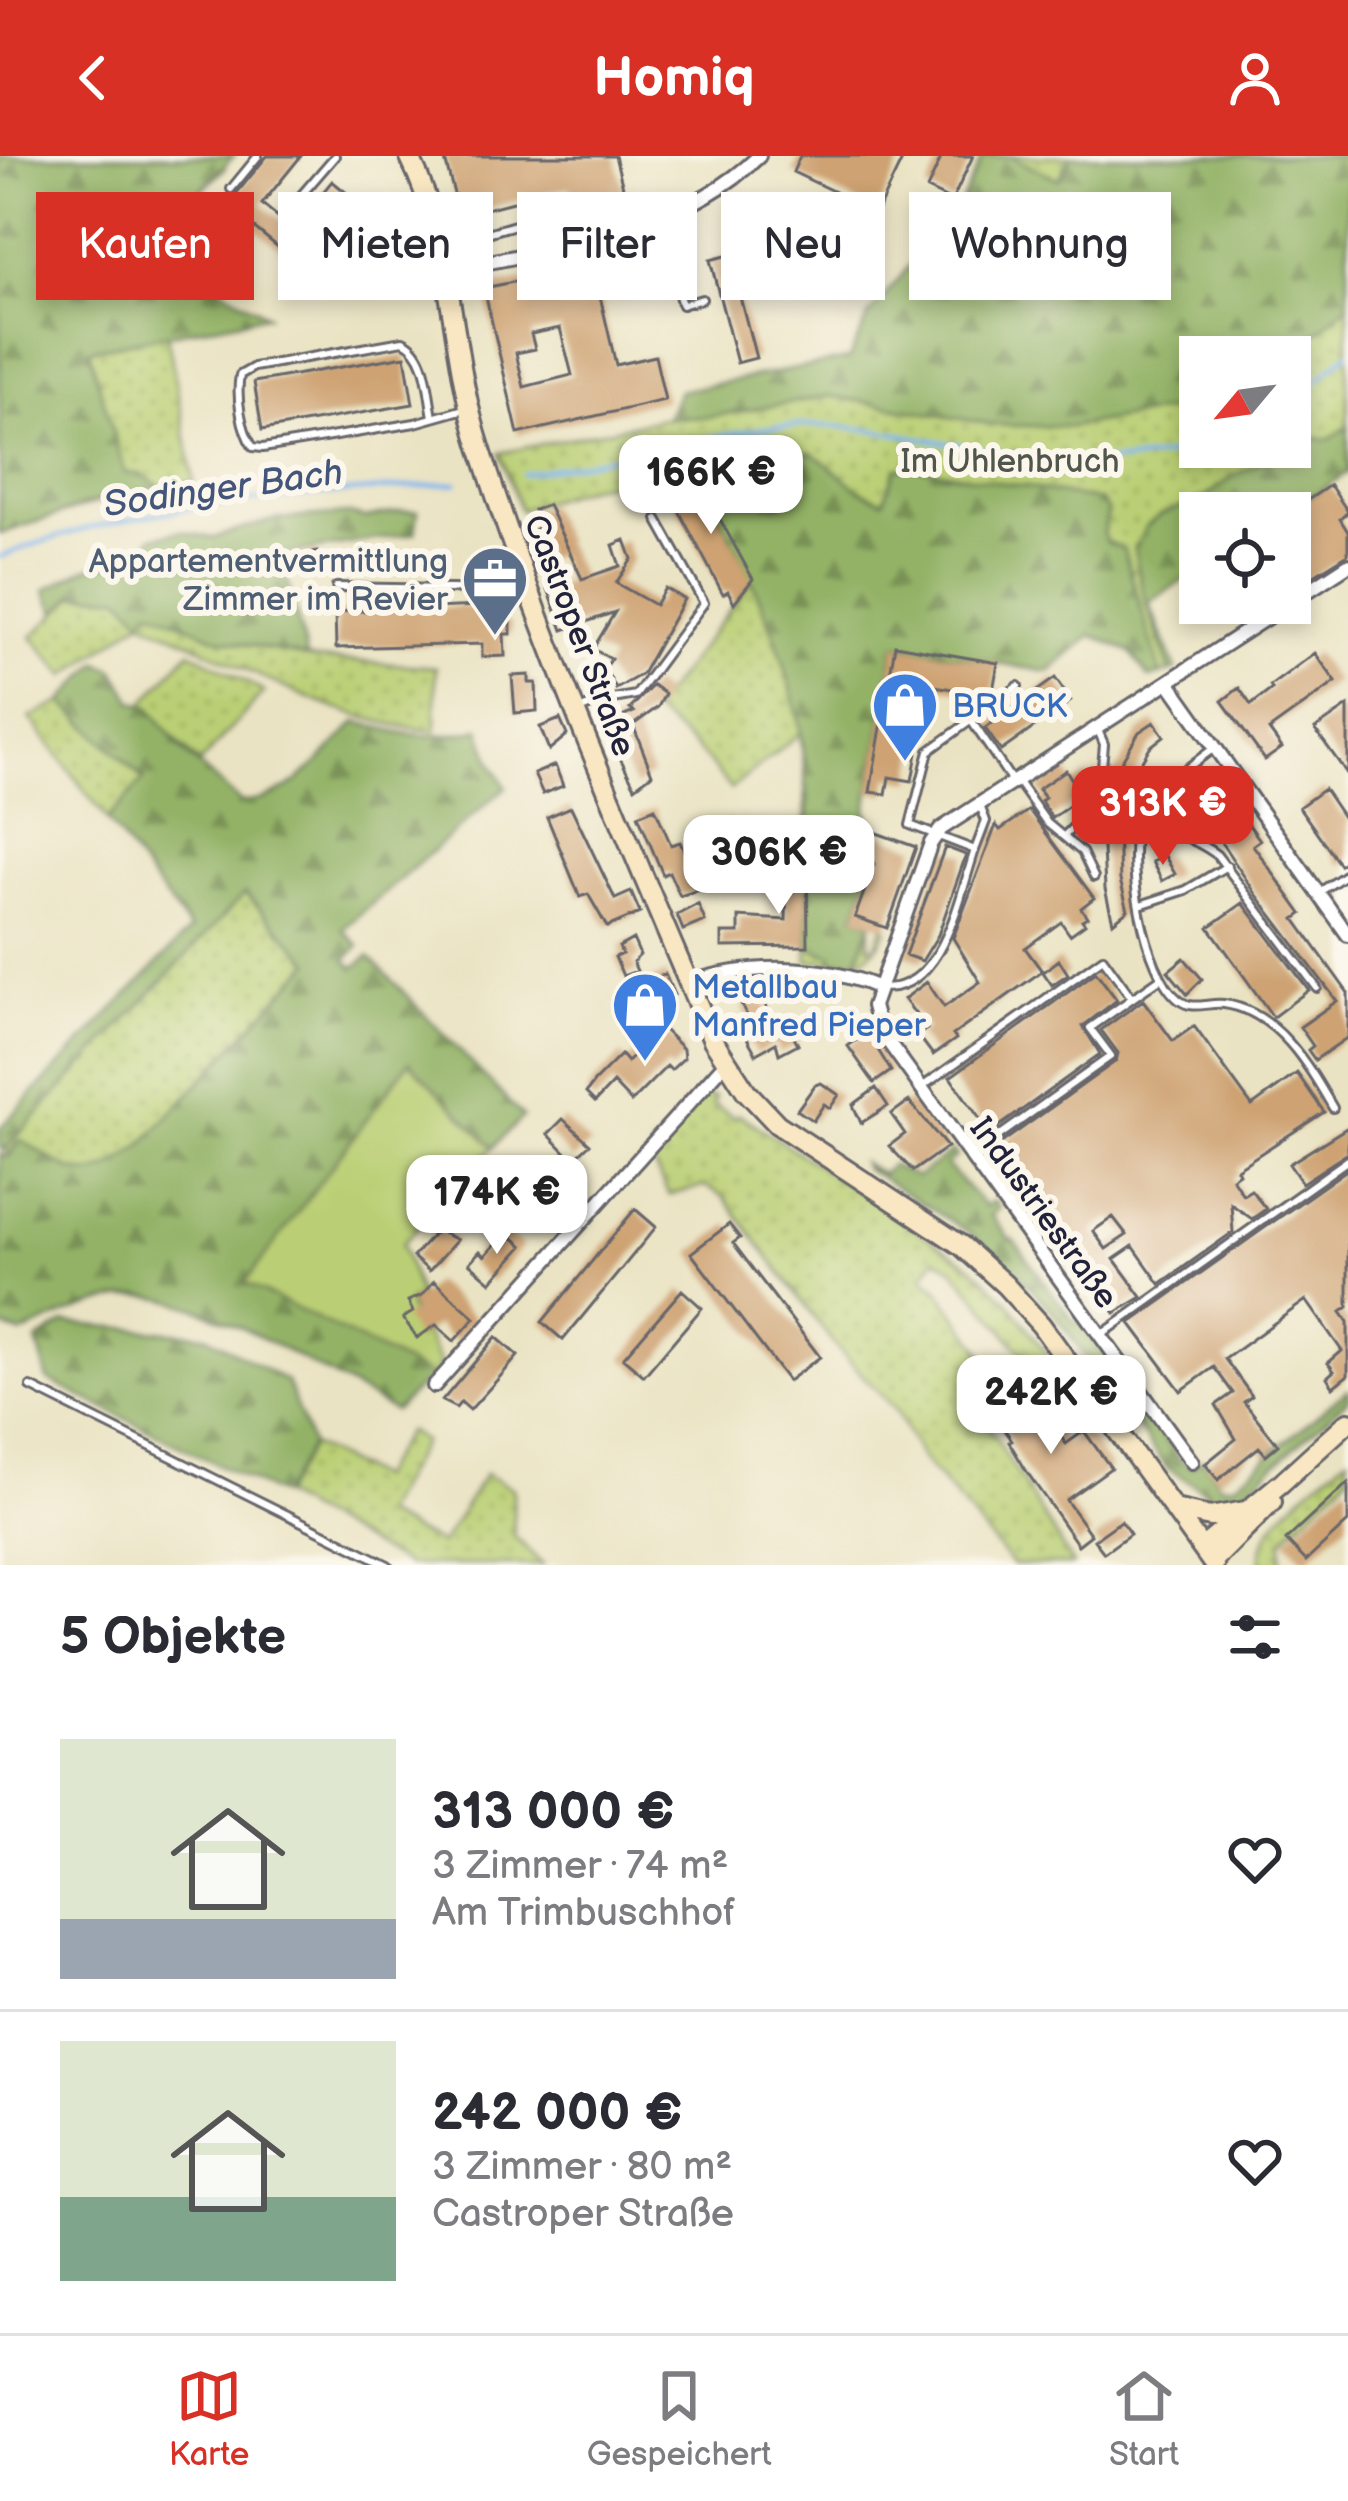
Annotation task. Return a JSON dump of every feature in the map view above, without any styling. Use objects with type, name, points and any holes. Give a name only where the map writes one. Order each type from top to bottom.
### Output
[{"type":"main road","name":"Castroper Straße","points":[[409,156],[424,192]]},
{"type":"main road","name":"Castroper Straße","points":[[457,300],[469,407],[529,585],[576,711],[726,1062],[777,1124],[962,1246],[1005,1285],[1041,1325],[1209,1558]]},
{"type":"main road","points":[[1209,1558],[1248,1510],[1348,1422]]},
{"type":"main road","points":[[1209,1558],[1257,1520],[1282,1483]]},
{"type":"main road","points":[[1174,1509],[1210,1516],[1248,1510]]},
{"type":"street","points":[[697,203],[759,156]]},
{"type":"street","points":[[689,983],[733,970],[827,972],[877,987],[936,835],[1348,565]]},
{"type":"street","points":[[1170,684],[1348,935]]},
{"type":"street","name":"Industriestraße","points":[[877,987],[873,1006],[879,1029],[1192,1462]]},
{"type":"street","points":[[434,1386],[726,1062]]},
{"type":"lane","points":[[230,189],[258,156]]},
{"type":"lane","points":[[304,192],[335,156]]},
{"type":"lane","points":[[681,300],[682,304],[702,299]]},
{"type":"lane","points":[[433,417],[420,355],[403,341],[254,367],[240,375],[247,439],[253,447],[433,417],[469,407]]},
{"type":"lane","points":[[576,711],[601,700],[636,694],[704,603],[657,519]]},
{"type":"lane","points":[[336,587],[506,590],[529,585]]},
{"type":"lane","points":[[975,850],[910,825],[925,760],[936,742],[1018,686]]},
{"type":"lane","points":[[970,719],[1047,823],[1082,852],[1094,877]]},
{"type":"lane","points":[[1065,835],[1099,801],[1104,744],[1096,727]]},
{"type":"lane","points":[[1214,748],[1142,812],[1134,838],[1140,905],[1161,978],[1180,1000],[1194,1006],[1225,1004],[1249,1011],[1304,1056],[1334,1108]]},
{"type":"lane","points":[[877,987],[890,989],[910,982],[937,960],[986,821],[979,803]]},
{"type":"lane","points":[[1142,812],[1160,827],[1205,845],[1226,866],[1317,988]]},
{"type":"lane","points":[[1140,905],[1186,890],[1226,866]]},
{"type":"lane","points":[[1318,893],[1348,872]]},
{"type":"lane","points":[[922,1088],[1102,958],[1132,999]]},
{"type":"lane","points":[[971,1156],[1111,1056],[1090,1028],[1161,978]]},
{"type":"lane","points":[[1100,1335],[1348,1160]]},
{"type":"lane","points":[[31,1388],[388,1565]]},
{"type":"green space","points":[[0,156],[209,156],[225,168],[201,192],[36,192],[36,300],[241,300],[267,315],[167,334],[194,481],[161,487],[142,475],[125,474],[87,351],[76,356],[117,496],[0,534]]},
{"type":"green space","points":[[0,156],[234,156],[199,192],[36,192],[36,300],[242,300],[267,315],[89,350],[125,473],[142,475],[161,487],[118,494],[0,534]]},
{"type":"green space","name":"Im Uhlenbruch","points":[[983,156],[1348,156],[1348,472],[1311,496],[1311,492],[1179,492],[1179,583],[1149,603],[1176,670],[1149,678],[1131,652],[1092,635],[1049,672],[895,645],[867,809],[871,831],[865,846],[873,866],[855,916],[871,923],[869,946],[875,947],[882,927],[887,929],[873,951],[865,957],[846,962],[808,961],[800,733],[731,789],[697,749],[652,711],[753,579],[692,468],[590,486],[520,510],[500,453],[668,417],[679,391],[849,359],[869,316],[909,267],[909,300],[1171,300],[1171,192],[966,192]]},
{"type":"green space","points":[[983,156],[1009,156],[1059,179],[1070,156],[1348,156],[1348,305],[1311,338],[1179,336],[1179,409],[1070,427],[996,425],[830,396],[708,417],[667,418],[679,391],[849,359],[869,316],[909,267],[909,300],[1171,300],[1171,192],[966,192]]},
{"type":"green space","points":[[1348,427],[1348,472],[1311,496],[1311,492],[1213,492],[1250,468],[1311,468],[1311,442]]},
{"type":"green space","points":[[812,453],[854,486],[884,500],[896,467],[1101,501],[1108,512],[1106,542],[1123,548],[1161,674],[1149,678],[1131,652],[1092,635],[1049,672],[895,645],[867,809],[871,831],[865,846],[873,866],[855,916],[871,923],[857,961],[833,962],[832,955],[808,947],[807,786],[793,697],[758,595],[691,467],[763,455]]},
{"type":"green space","points":[[1179,508],[1179,583],[1149,603],[1176,670],[1170,672],[1142,588],[1134,549],[1147,526]]},
{"type":"green space","points":[[418,511],[415,533],[281,555],[307,657],[217,638],[151,609],[142,620],[121,596],[75,595],[56,612],[45,590],[87,568],[143,552],[152,537],[182,531],[212,538],[277,519],[349,514],[365,518]]},
{"type":"green space","points":[[75,595],[122,596],[217,638],[316,659],[436,667],[436,731],[338,709],[142,620],[66,676],[32,637]]},
{"type":"green space","points":[[190,651],[264,692],[199,764],[142,705]]},
{"type":"green space","points":[[98,663],[114,669],[133,701],[149,707],[183,751],[240,802],[274,795],[290,786],[357,722],[418,735],[480,729],[506,787],[343,929],[359,946],[346,959],[354,968],[369,956],[523,1117],[493,1147],[408,1063],[246,1283],[431,1376],[394,1411],[266,1340],[161,1298],[105,1301],[22,1334],[0,1326],[0,1154],[8,1157],[21,1140],[81,1172],[93,1173],[122,1160],[141,1146],[311,962],[245,893],[4,1150],[0,1148],[0,1128],[190,930],[107,820],[144,779],[62,702]]},
{"type":"green space","points":[[62,702],[144,780],[107,820],[30,718]]},
{"type":"green space","points":[[245,893],[311,962],[141,1146],[122,1161],[92,1173],[67,1169],[16,1144],[11,1153],[4,1150]]},
{"type":"green space","points":[[409,1062],[493,1147],[402,1244],[419,1296],[408,1301],[417,1338],[425,1332],[440,1365],[431,1376],[245,1283]]},
{"type":"green space","points":[[703,1095],[715,1098],[712,1103],[735,1118],[739,1114],[972,1266],[1008,1301],[1061,1372],[1055,1382],[1042,1378],[954,1269],[936,1258],[923,1277],[938,1289],[982,1351],[982,1360],[973,1367],[989,1414],[984,1419],[1073,1565],[1013,1565],[921,1458],[895,1410],[837,1348],[724,1197],[705,1186],[669,1195],[650,1158],[652,1148]]},
{"type":"green space","points":[[952,1151],[956,1156],[946,1165],[985,1206],[994,1201],[999,1208],[991,1215],[1075,1323],[1080,1321],[1180,1460],[1191,1467],[1202,1459],[1221,1485],[1235,1484],[1348,1389],[1348,1399],[1241,1494],[1218,1499],[1167,1468],[1053,1312],[1018,1274],[973,1235],[863,1163],[882,1174],[891,1165],[917,1177]]},
{"type":"green space","points":[[65,1323],[206,1335],[287,1382],[311,1445],[281,1496],[48,1380],[37,1341]]},
{"type":"green space","points":[[407,1431],[423,1441],[382,1515],[441,1544],[485,1474],[513,1489],[514,1536],[543,1565],[407,1565],[281,1496],[311,1445],[377,1478]]},
{"type":"green space","points":[[1348,1456],[1348,1475],[1282,1540],[1282,1565],[1261,1565],[1262,1549],[1279,1518]]},
{"type":"building","points":[[267,156],[301,156],[262,204],[278,217],[278,247],[254,228],[254,192],[238,192]]},
{"type":"building","points":[[444,156],[615,156],[624,192],[571,192],[570,187],[517,192],[517,201],[493,207],[493,192],[454,192]]},
{"type":"building","points":[[800,156],[904,156],[885,195],[835,192],[793,172]]},
{"type":"building","points":[[942,156],[973,156],[956,192],[927,189]]},
{"type":"building","points":[[332,181],[346,192],[323,192]]},
{"type":"building","points":[[721,257],[721,300],[741,300],[756,358],[737,363],[710,260]]},
{"type":"building","points":[[517,281],[517,300],[601,300],[616,365],[655,356],[665,400],[518,434],[487,300],[493,300],[493,286]],"holes":[[[560,328],[572,375],[524,387],[516,353],[535,349],[531,334]]]},
{"type":"building","points":[[405,356],[413,404],[262,430],[254,382]]},
{"type":"building","points":[[694,472],[753,579],[734,603],[728,591],[723,594],[669,492]]},
{"type":"building","points":[[1330,485],[1348,512],[1340,519],[1348,532],[1348,554],[1311,577],[1311,498]]},
{"type":"building","points":[[548,505],[582,579],[620,566],[613,545],[625,540],[632,559],[616,583],[655,605],[665,588],[684,599],[642,674],[616,689],[605,669],[611,659],[593,649],[615,612],[563,630],[548,589],[567,582],[557,555],[546,559],[535,529],[540,527],[534,510]]},
{"type":"building","points":[[317,552],[321,565],[295,571],[292,558]]},
{"type":"building","points":[[504,605],[504,623],[511,623],[511,634],[504,634],[505,656],[482,657],[482,644],[336,648],[335,612]]},
{"type":"building","points":[[895,645],[998,663],[992,696],[929,685],[912,781],[889,777],[886,794],[870,792]]},
{"type":"building","points":[[1315,653],[1336,682],[1269,730],[1282,748],[1265,760],[1222,701],[1239,688],[1251,705]]},
{"type":"building","points":[[529,675],[529,683],[536,683],[537,711],[515,713],[512,676]]},
{"type":"building","points":[[1055,678],[1071,701],[1001,751],[985,728]]},
{"type":"building","points":[[653,685],[665,694],[658,707],[633,725],[652,774],[635,787],[603,725],[634,712],[630,709]]},
{"type":"building","points":[[1348,706],[1348,775],[1315,729]]},
{"type":"building","points":[[560,719],[567,735],[549,750],[540,727]]},
{"type":"building","points":[[1154,722],[1164,736],[1150,747],[1132,777],[1118,829],[1120,880],[1128,910],[1113,922],[1105,889],[1102,828],[1106,828],[1111,771],[1115,772],[1139,732]]},
{"type":"building","points":[[555,765],[563,786],[543,794],[534,774]]},
{"type":"building","points":[[1066,770],[1074,783],[1086,775],[1092,790],[1052,818],[1038,789]]},
{"type":"building","points":[[1201,784],[1213,802],[1226,793],[1260,840],[1253,845],[1302,914],[1295,919],[1348,993],[1348,1037],[1315,1060],[1308,1050],[1313,1046],[1300,1027],[1337,1001],[1200,811],[1183,818],[1174,806]]},
{"type":"building","points":[[1324,789],[1343,817],[1348,814],[1348,859],[1340,865],[1299,807]]},
{"type":"building","points":[[571,807],[615,899],[631,892],[640,913],[607,927],[588,894],[580,897],[547,817]]},
{"type":"building","points":[[655,808],[671,845],[680,842],[686,856],[728,820],[738,831],[712,853],[724,882],[680,896],[669,872],[663,875],[638,815]]},
{"type":"building","points":[[1029,810],[1094,898],[1081,908],[1087,917],[1082,920],[1085,924],[1070,935],[1061,922],[1025,948],[1042,971],[953,1035],[956,1039],[933,1055],[918,1035],[927,1029],[904,999],[927,982],[944,1007],[980,982],[953,938],[996,825],[1000,830]]},
{"type":"building","points":[[871,831],[916,847],[887,928],[855,917],[874,864],[865,846]]},
{"type":"building","points":[[945,847],[966,855],[938,935],[922,961],[905,955]]},
{"type":"building","points":[[807,850],[808,946],[722,947],[722,933],[739,933],[739,917],[786,920],[787,867]]},
{"type":"building","points":[[1165,856],[1175,874],[1162,881],[1152,862]]},
{"type":"building","points":[[1243,903],[1309,990],[1273,1017],[1209,927]]},
{"type":"building","points":[[698,904],[705,921],[683,930],[677,915]]},
{"type":"building","points":[[633,939],[640,955],[633,962],[637,971],[623,976],[615,957],[622,954],[619,947]]},
{"type":"building","points":[[1184,958],[1202,979],[1187,994],[1168,971]]},
{"type":"building","points":[[1059,960],[1068,974],[1052,985],[1043,972]]},
{"type":"building","points":[[1096,972],[1117,1000],[1083,1026],[1100,1054],[990,1133],[950,1077]]},
{"type":"building","points":[[665,974],[674,995],[645,1007],[637,986]]},
{"type":"building","points":[[761,997],[779,1031],[788,1026],[798,1044],[779,1054],[776,1043],[756,1054],[746,1036],[755,1031],[742,1006]]},
{"type":"building","points":[[1143,1000],[1173,1041],[1194,1026],[1252,1106],[1297,1073],[1324,1112],[1237,1169],[1239,1173],[1232,1178],[1243,1195],[1251,1190],[1266,1209],[1252,1219],[1231,1204],[1233,1232],[1160,1284],[1133,1246],[1114,1259],[1142,1297],[1115,1313],[1057,1233],[1061,1229],[1041,1202],[1035,1206],[993,1149],[1116,1061],[1118,1053],[1101,1030]],"holes":[[[1113,1217],[1127,1235],[1106,1249],[1093,1231]]]},
{"type":"building","name":"Metallbau Manfred Pieper","points":[[658,1024],[683,1049],[684,1058],[671,1070],[667,1066],[631,1102],[613,1083],[595,1102],[586,1093],[594,1082],[621,1055],[627,1062],[653,1036],[650,1033]]},
{"type":"building","points":[[867,1032],[891,1071],[874,1083],[848,1046]]},
{"type":"building","points":[[821,1083],[839,1095],[830,1108],[824,1104],[813,1121],[797,1110]]},
{"type":"building","points":[[876,1088],[888,1106],[861,1123],[853,1105]]},
{"type":"building","points":[[909,1101],[947,1147],[913,1171],[889,1146],[905,1134],[891,1114]]},
{"type":"building","points":[[563,1119],[590,1144],[573,1160],[548,1134]]},
{"type":"building","points":[[1348,1127],[1348,1153],[1302,1183],[1289,1164]]},
{"type":"building","points":[[533,1165],[551,1184],[556,1179],[570,1194],[559,1205],[550,1209],[529,1188],[524,1193],[516,1185]]},
{"type":"building","points":[[1348,1169],[1348,1307],[1341,1312],[1348,1322],[1348,1375],[1333,1387],[1327,1377],[1334,1371],[1328,1363],[1342,1351],[1306,1300],[1225,1359],[1252,1396],[1244,1402],[1278,1445],[1266,1455],[1259,1447],[1218,1480],[1205,1464],[1236,1439],[1216,1405],[1233,1393],[1214,1367],[1181,1391],[1130,1323]]},
{"type":"building","points":[[635,1209],[656,1227],[563,1340],[542,1322]]},
{"type":"building","points":[[729,1224],[740,1238],[733,1243],[820,1357],[788,1381],[691,1253]]},
{"type":"building","points":[[437,1230],[457,1240],[429,1271],[413,1257]]},
{"type":"building","points":[[506,1232],[523,1246],[491,1282],[469,1263],[480,1251],[485,1256]]},
{"type":"building","points":[[434,1281],[475,1318],[454,1341],[436,1325],[417,1338],[403,1318],[413,1312],[408,1301],[422,1295]]},
{"type":"building","points":[[682,1290],[702,1308],[644,1376],[623,1358]]},
{"type":"building","points":[[496,1337],[518,1356],[470,1410],[461,1402],[456,1408],[442,1401]]},
{"type":"building","points":[[1027,1387],[1066,1444],[1084,1431],[1111,1468],[1066,1500],[1091,1535],[1078,1545],[992,1412]]},
{"type":"building","points":[[1348,1483],[1348,1522],[1306,1561],[1286,1540]]},
{"type":"building","points":[[1121,1521],[1130,1534],[1104,1553],[1094,1540]]},
{"type":"waterway","name":"Sodinger Bach","points":[[1311,386],[1348,353]]},
{"type":"waterway","name":"Sodinger Bach","points":[[523,474],[738,432],[793,426],[877,431],[1061,460],[1107,462],[1179,452]]},
{"type":"waterway","points":[[0,557],[54,538],[167,512],[457,483]]},
{"type":"place","name":"Appartementvermittlung Zimmer im Revier","points":[[495,638]]},
{"type":"place","name":"BRUCK","points":[[905,764]]},
{"type":"place","name":"Metallbau Manfred Pieper","points":[[645,1064]]}]
